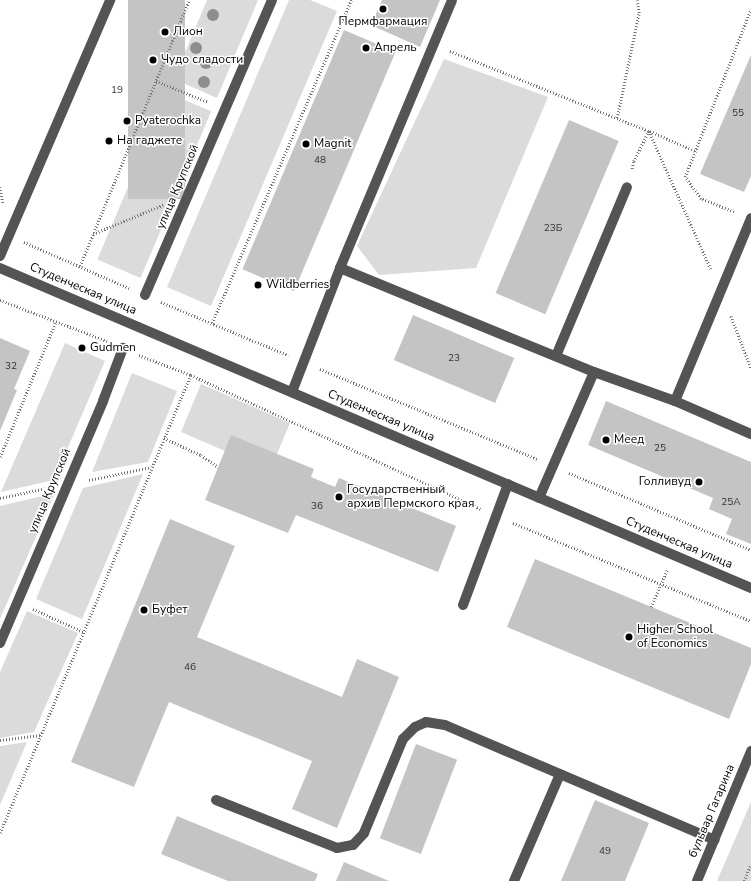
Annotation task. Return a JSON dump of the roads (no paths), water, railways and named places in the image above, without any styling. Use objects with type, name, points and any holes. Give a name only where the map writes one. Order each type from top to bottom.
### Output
[{"type":"street","points":[[0,256],[110,0]]},
{"type":"street","name":"улица Крупской","points":[[145,295],[272,0]]},
{"type":"street","points":[[292,392],[340,268],[452,0]]},
{"type":"street","points":[[556,356],[627,187]]},
{"type":"street","points":[[675,401],[751,218]]},
{"type":"street","name":"Студенческая улица","points":[[0,268],[751,588]]},
{"type":"street","points":[[340,268],[594,372],[675,401],[751,434]]},
{"type":"street","name":"улица Крупской","points":[[0,643],[123,348]]},
{"type":"street","points":[[538,498],[594,372]]},
{"type":"street","points":[[463,605],[508,484]]},
{"type":"street","points":[[216,800],[337,848],[353,845],[364,833],[403,739],[415,727],[426,722],[445,725],[714,840]]},
{"type":"street","name":"бульвар Гагарина","points":[[697,881],[751,751]]},
{"type":"street","points":[[514,881],[560,774]]},
{"type":"place","name":"Пермфармация","points":[[383,9]]},
{"type":"place","name":"Лион","points":[[165,32]]},
{"type":"place","name":"Апрель","points":[[366,48]]},
{"type":"place","name":"Чудо сладости","points":[[153,60]]},
{"type":"place","name":"Pyaterochka","points":[[127,121]]},
{"type":"place","name":"На гаджете","points":[[109,141]]},
{"type":"place","name":"Magnit","points":[[306,144]]},
{"type":"place","name":"Wildberries","points":[[258,285]]},
{"type":"place","name":"Gudmen","points":[[82,348]]},
{"type":"place","name":"Меед","points":[[606,440]]},
{"type":"place","name":"Голливуд","points":[[699,482]]},
{"type":"place","name":"Государственный архив Пермского края","points":[[339,497]]},
{"type":"place","name":"Буфет","points":[[144,610]]},
{"type":"place","name":"Higher School of Economics","points":[[629,637]]}]
